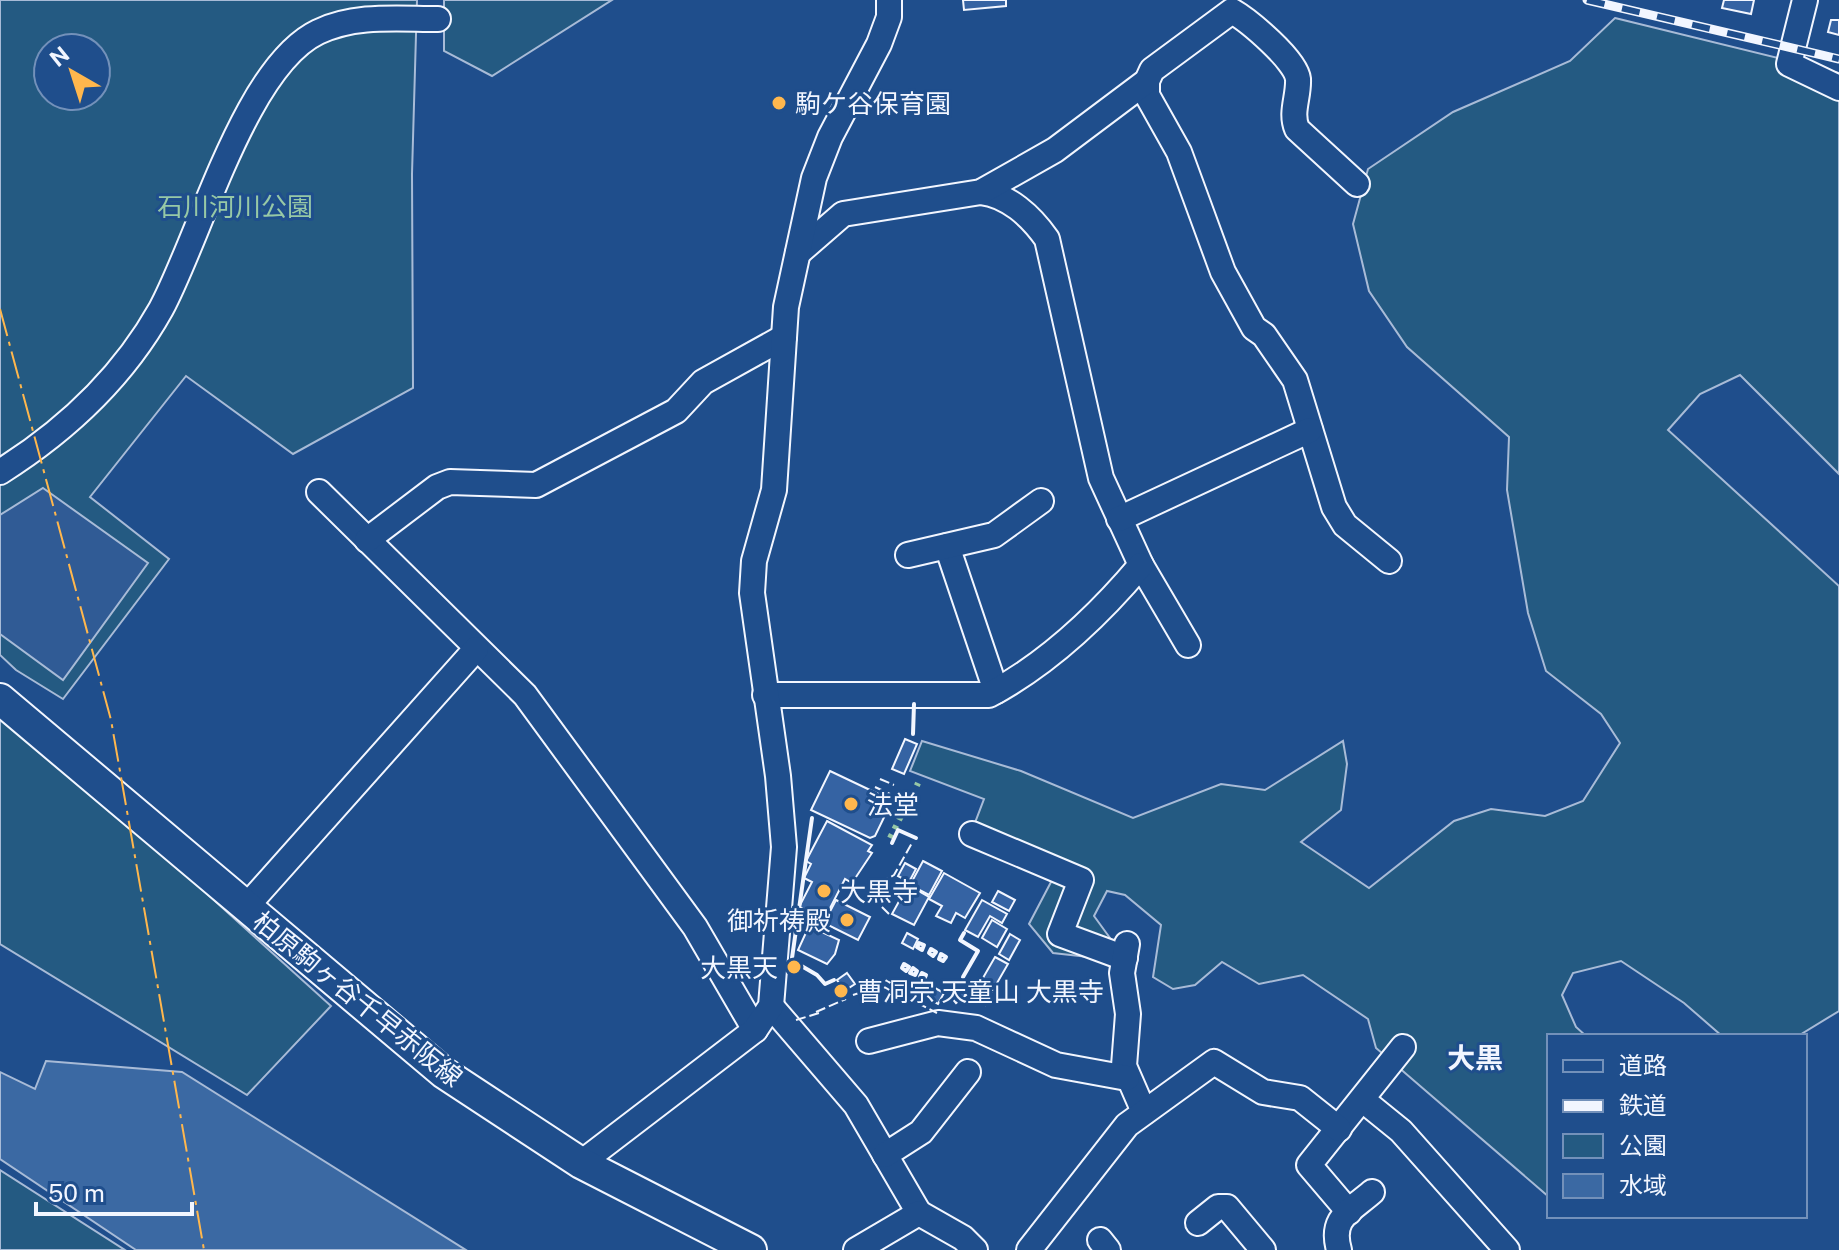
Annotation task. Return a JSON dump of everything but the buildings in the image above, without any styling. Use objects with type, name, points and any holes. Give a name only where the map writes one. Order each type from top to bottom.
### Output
[{"type":"main road","name":"柏原駒ヶ谷千早赤阪線","points":[[0,699],[444,1073],[581,1163],[751,1250]]},
{"type":"street","points":[[581,1163],[755,1030],[771,1006],[784,847],[753,577],[774,490],[786,307],[814,178],[830,137],[879,44],[889,17],[889,0]]},
{"type":"street","points":[[1805,0],[1789,64],[1839,88]]},
{"type":"street","points":[[1357,184],[1297,129],[1293,119],[1298,77],[1289,61],[1230,5],[1152,70],[1147,81],[1147,95],[1179,152],[1223,272],[1254,328],[1264,335],[1295,380],[1334,507],[1345,525],[1389,561]]},
{"type":"street","points":[[0,472],[35,450],[105,388],[160,310],[244,119],[284,57],[317,32],[360,19],[438,19]]},
{"type":"street","points":[[981,192],[1055,150],[1147,81]]},
{"type":"street","points":[[798,253],[843,214],[981,192],[998,194],[1038,225],[1047,239],[1101,478],[1141,565],[1188,645]]},
{"type":"street","points":[[367,540],[437,487],[450,482],[536,485],[676,411],[703,382],[784,337]]},
{"type":"street","points":[[1119,519],[1310,430]]},
{"type":"street","points":[[319,492],[525,695],[695,927],[755,1030]]},
{"type":"street","points":[[908,555],[994,535],[1041,501]]},
{"type":"street","points":[[947,546],[996,691]]},
{"type":"street","points":[[765,695],[989,695],[1012,683],[1105,608],[1141,565]]},
{"type":"street","points":[[245,908],[476,649]]},
{"type":"street","points":[[972,834],[1081,880],[1060,934],[1126,949],[1122,973],[1128,1014],[1124,1066],[1144,1112]]},
{"type":"street","points":[[771,1006],[856,1105],[919,1213],[963,1238],[975,1250]]},
{"type":"street","points":[[869,1041],[938,1023],[976,1028],[1056,1065],[1127,1078]]},
{"type":"street","points":[[1349,1212],[1309,1165],[1364,1101],[1403,1047]]},
{"type":"street","points":[[1029,1250],[1127,1125],[1214,1062],[1263,1092],[1300,1098],[1339,1129]]},
{"type":"street","points":[[885,1155],[921,1132],[968,1072]]},
{"type":"street","points":[[1364,1101],[1401,1131],[1507,1250]]},
{"type":"street","points":[[1339,1250],[1334,1234],[1338,1222],[1372,1192]]},
{"type":"street","points":[[1198,1223],[1218,1207],[1227,1207],[1263,1250]]},
{"type":"street","points":[[856,1250],[919,1213]]},
{"type":"green space","name":"石川河川公園","points":[[0,0],[417,0],[412,174],[413,388],[293,454],[186,376],[90,497],[169,559],[63,699],[16,670],[0,655]]},
{"type":"green space","points":[[444,0],[612,0],[492,76],[444,51]]},
{"type":"green space","points":[[1615,18],[1839,73],[1839,474],[1740,375],[1700,394],[1668,430],[1839,586],[1839,1011],[1801,1034],[1720,1034],[1684,1003],[1621,961],[1573,973],[1562,995],[1576,1027],[1584,1034],[1547,1034],[1547,1195],[1376,1048],[1368,1019],[1303,975],[1259,984],[1222,962],[1195,985],[1173,989],[1153,977],[1161,925],[1125,895],[1107,891],[1094,916],[1110,938],[1097,958],[1053,953],[1029,924],[1061,863],[973,828],[984,799],[910,771],[922,741],[1021,771],[1133,818],[1221,784],[1265,790],[1343,741],[1347,764],[1341,810],[1301,842],[1369,888],[1454,821],[1491,809],[1545,816],[1583,801],[1620,743],[1601,714],[1546,671],[1528,613],[1507,490],[1509,437],[1407,347],[1369,291],[1353,224],[1368,169],[1453,112],[1570,61]]},
{"type":"green space","points":[[0,716],[58,759],[331,1006],[247,1095],[0,944]]},
{"type":"green space","points":[[0,1170],[125,1250],[0,1250]]},
{"type":"shaded area","points":[[43,488],[148,563],[63,680],[0,634],[0,515]]},
{"type":"water","points":[[46,1061],[182,1072],[466,1250],[136,1250],[0,1159],[0,1072],[35,1089]]},
{"type":"railway","points":[[1587,0],[1839,59]]},
{"type":"hedge","points":[[913,795],[918,783]]},
{"type":"hedge","points":[[890,838],[906,806]]},
{"type":"fence","points":[[880,779],[894,785]]},
{"type":"fence","points":[[875,787],[890,794]]},
{"type":"fence","points":[[889,914],[870,895],[876,885],[894,875],[912,843]]},
{"type":"fence","points":[[853,995],[883,985],[937,1013]]},
{"type":"fence","points":[[950,993],[957,987]]},
{"type":"fence","points":[[816,1012],[846,999]]},
{"type":"fence","points":[[796,1020],[819,1013]]},
{"type":"wall","points":[[913,734],[914,704]]},
{"type":"wall","points":[[792,958],[812,818]]},
{"type":"wall","points":[[892,843],[898,830],[916,838]]},
{"type":"wall","points":[[963,977],[978,951],[960,940],[964,933]]},
{"type":"wall","points":[[919,943],[924,945],[922,950],[917,947],[919,943]]},
{"type":"wall","points":[[931,949],[936,952],[933,956],[929,953],[931,949]]},
{"type":"wall","points":[[941,954],[946,957],[943,961],[939,959],[941,954]]},
{"type":"wall","points":[[793,961],[817,975],[825,984],[834,980]]},
{"type":"wall","points":[[904,964],[909,967],[906,971],[902,968],[904,964]]},
{"type":"wall","points":[[913,968],[917,971],[915,975],[910,973],[913,968]]},
{"type":"wall","points":[[922,973],[926,975],[924,979],[920,977],[922,973]]},
{"type":"power","points":[[0,309],[111,720],[204,1250]]},
{"type":"place","name":"駒ケ谷保育園","points":[[779,103]]},
{"type":"place","name":"法堂","points":[[851,804]]},
{"type":"place","name":"大黒寺","points":[[824,891]]},
{"type":"place","name":"御祈祷殿","points":[[847,920]]},
{"type":"place","name":"大黒天","points":[[794,967]]},
{"type":"place","name":"曹洞宗 天童山 大黒寺","points":[[841,991]]},
{"type":"district","name":"大黒","points":[[1475,1057]]}]
